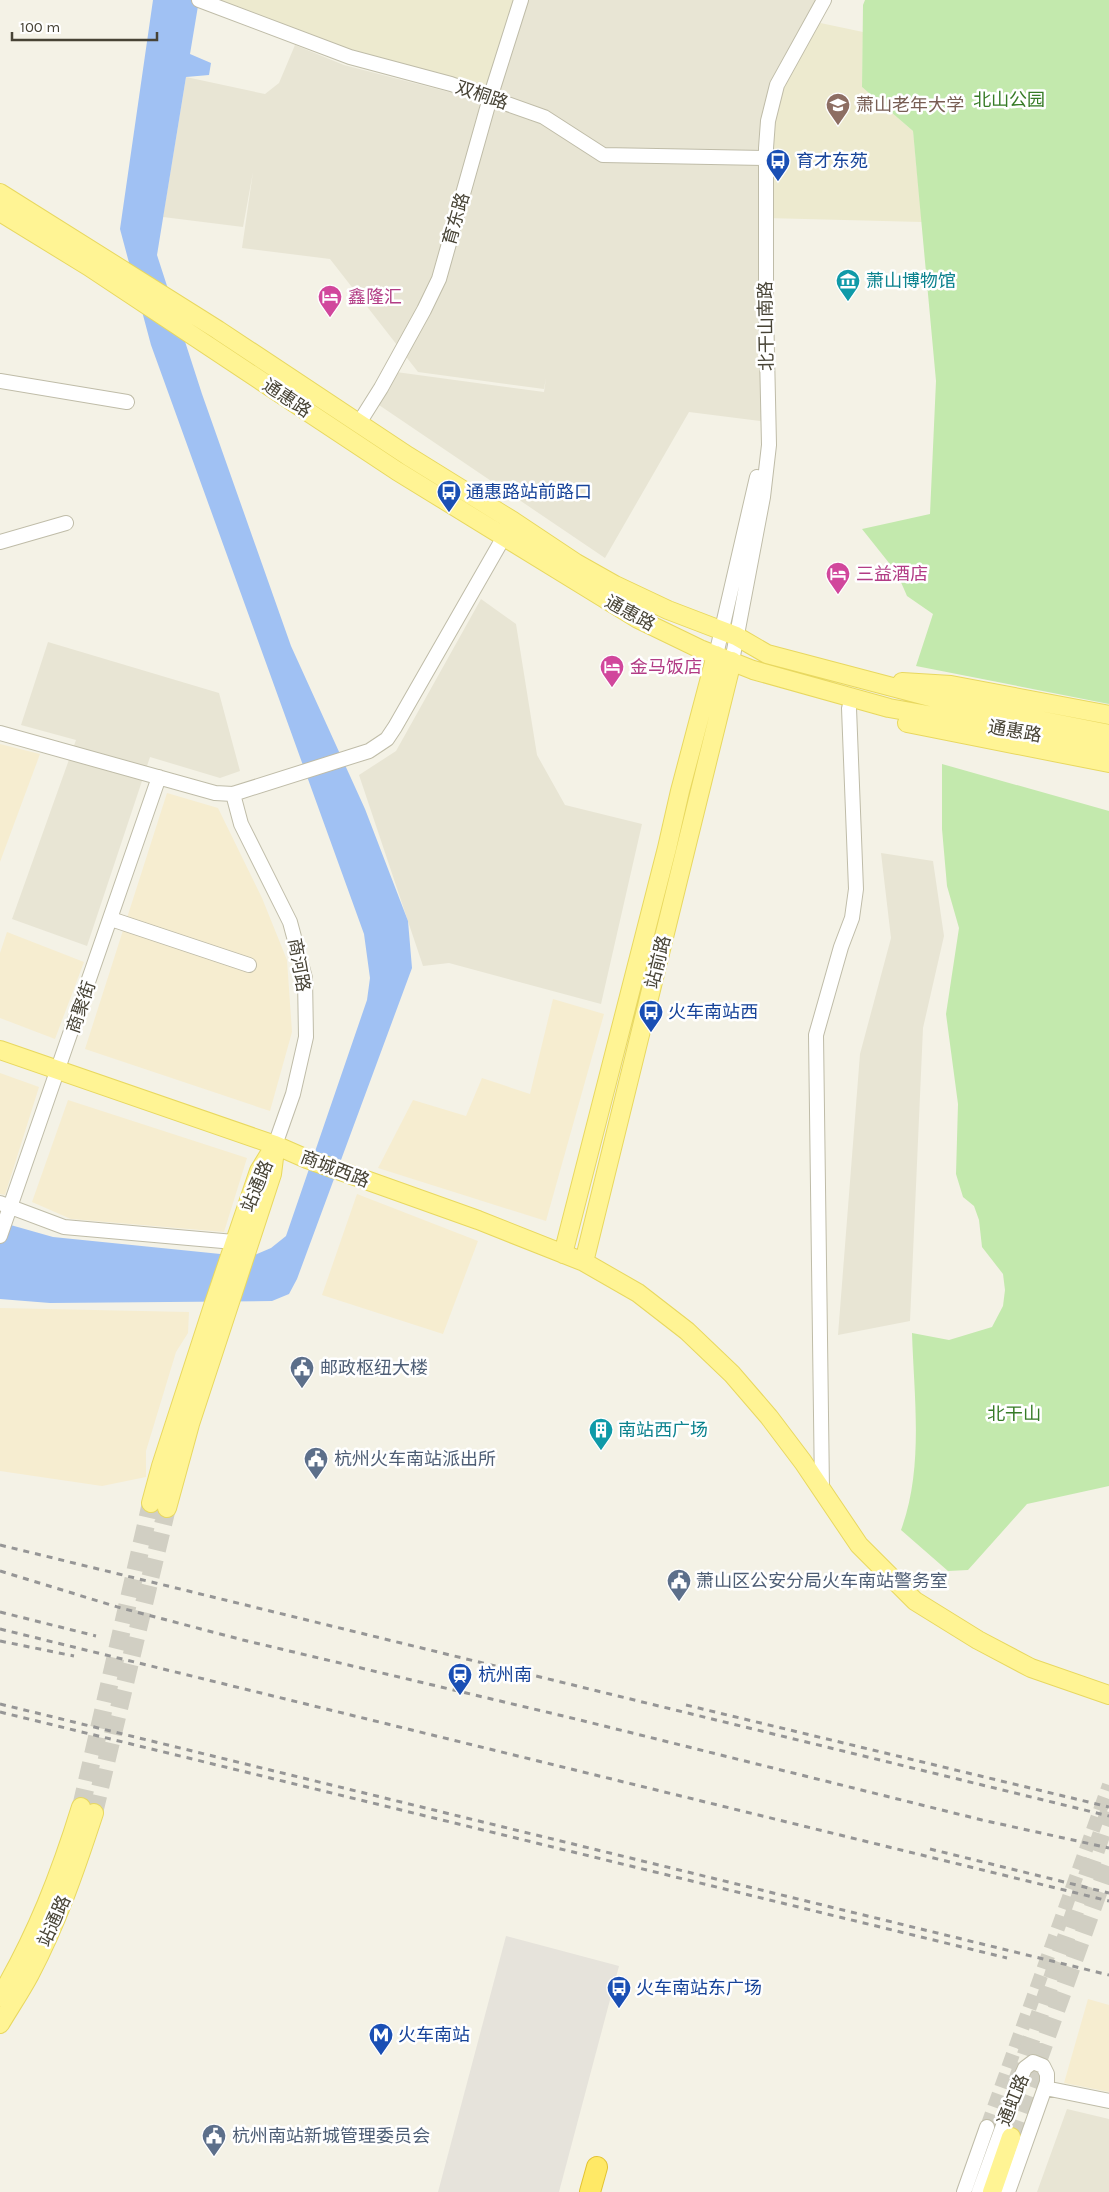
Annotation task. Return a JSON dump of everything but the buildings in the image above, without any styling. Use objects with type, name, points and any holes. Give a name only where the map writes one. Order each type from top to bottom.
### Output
[{"type":"highway","points":[[590,2192],[597,2167]]},
{"type":"main road","points":[[0,193],[93,259]]},
{"type":"main road","points":[[0,212],[93,259]]},
{"type":"main road","name":"通惠路","points":[[93,259],[218,330],[359,423],[508,528],[566,576],[638,618],[753,670],[889,708],[1109,748]]},
{"type":"main road","name":"通惠路","points":[[93,259],[207,345],[397,471],[615,585],[668,610],[728,633],[767,654],[818,669],[953,703],[1109,734]]},
{"type":"main road","points":[[563,1254],[667,848],[680,790],[724,658]]},
{"type":"main road","name":"站前路","points":[[584,1262],[724,658]]},
{"type":"main road","points":[[818,669],[897,681],[950,685],[1109,714]]},
{"type":"main road","points":[[810,685],[849,708],[954,733],[1109,763]]},
{"type":"main road","name":"商城西路","points":[[0,1050],[275,1145],[342,1172],[478,1220],[584,1262],[638,1293],[694,1337],[732,1374],[769,1417],[859,1545],[915,1601],[978,1640],[1031,1668],[1109,1695]]},
{"type":"main road","name":"站通路","points":[[159,1506],[190,1424],[220,1306],[243,1243],[259,1171],[275,1145]]},
{"type":"main road","name":"站通路","points":[[0,1997],[21,1961],[87,1810],[76,1867],[52,1927],[30,1975],[0,2024]]},
{"type":"main road","name":"通虹路","points":[[992,2192],[1011,2137]]},
{"type":"street","name":"育东路","points":[[359,423],[391,371],[439,279],[490,98],[521,0]]},
{"type":"street","name":"北干山南路","points":[[724,658],[728,633],[763,497],[770,445],[766,308],[766,158],[768,121],[778,85],[824,0]]},
{"type":"street","name":"双桐路","points":[[201,1],[350,57],[451,84],[544,117],[604,155],[766,158]]},
{"type":"street","points":[[0,381],[127,402]]},
{"type":"street","points":[[0,542],[66,523]]},
{"type":"street","points":[[0,733],[214,793],[233,794],[369,752],[387,739],[508,528]]},
{"type":"street","points":[[822,1490],[816,1035],[841,947],[852,918],[856,889],[849,708]]},
{"type":"street","name":"商聚街","points":[[2,1230],[5,1205],[59,1071],[159,777]]},
{"type":"street","name":"商河路","points":[[233,794],[241,824],[290,922],[305,978],[306,1037],[293,1094],[275,1145]]},
{"type":"street","points":[[111,918],[249,964]]},
{"type":"street","points":[[5,1205],[64,1227],[243,1243]]},
{"type":"street","name":"通虹路","points":[[979,2192],[1020,2078],[1032,2062],[1043,2066],[1047,2074],[1045,2088],[1008,2192]]},
{"type":"street","points":[[1045,2088],[1109,2101]]},
{"type":"street","name":"通虹路","points":[[964,2192],[987,2127]]},
{"type":"shaded area","points":[[204,0],[521,0],[490,98],[350,57]]},
{"type":"shaded area","points":[[521,0],[824,0],[768,121],[768,422],[689,412],[605,558],[376,403],[396,372],[544,392],[546,378],[544,389],[418,372],[330,259],[242,248],[253,172],[243,227],[163,217],[186,77],[265,94],[279,83],[295,45],[344,65],[534,114],[490,98]]},
{"type":"shaded area","name":"萧山老年大学","points":[[811,21],[863,32],[862,87],[913,131],[922,222],[766,218],[768,121]]},
{"type":"shaded area","points":[[481,599],[516,624],[537,755],[565,805],[642,824],[601,1004],[449,963],[423,966],[359,775],[396,751]]},
{"type":"shaded area","points":[[48,642],[219,693],[240,771],[220,778],[150,757],[87,946],[12,919],[76,740],[21,725]]},
{"type":"shaded area","points":[[0,744],[40,754],[0,862]]},
{"type":"shaded area","points":[[167,793],[218,808],[262,898],[287,960],[292,1032],[270,1111],[85,1049]]},
{"type":"shaded area","points":[[881,853],[933,861],[944,936],[923,1028],[910,1321],[838,1335],[860,1054],[891,938]]},
{"type":"shaded area","points":[[7,932],[84,962],[55,1039],[0,1018],[0,953]]},
{"type":"shaded area","points":[[553,999],[604,1014],[546,1221],[378,1168],[413,1100],[466,1116],[482,1078],[530,1094]]},
{"type":"shaded area","points":[[0,1073],[39,1087],[5,1195],[0,1194]]},
{"type":"shaded area","points":[[68,1100],[247,1158],[224,1232],[71,1219],[32,1202]]},
{"type":"shaded area","points":[[357,1194],[478,1241],[443,1334],[322,1295]]},
{"type":"shaded area","points":[[0,1308],[189,1312],[188,1333],[176,1352],[146,1451],[146,1477],[102,1486],[0,1471]]},
{"type":"shaded area","points":[[506,1936],[619,1966],[559,2192],[438,2192]]},
{"type":"shaded area","points":[[1088,1999],[1109,2005],[1109,2092],[1064,2083]]},
{"type":"shaded area","points":[[1067,2109],[1109,2119],[1109,2192],[1037,2192]]},
{"type":"green space","name":"北山公园","points":[[865,0],[1109,0],[1109,704],[916,666],[933,614],[907,596],[897,573],[862,529],[930,514],[936,381],[913,131],[862,87],[863,5]]},
{"type":"green space","name":"北干山","points":[[942,764],[1109,811],[1109,1486],[1027,1504],[968,1570],[948,1571],[901,1530],[913,1482],[915,1457],[916,1432],[912,1333],[949,1340],[992,1327],[1003,1306],[1005,1290],[1003,1274],[982,1247],[979,1220],[974,1206],[963,1197],[956,1174],[958,1104],[946,1014],[959,928],[947,886],[942,829]]},
{"type":"water","points":[[153,0],[199,0],[190,54],[211,63],[209,75],[186,77],[157,255],[202,394],[291,646],[365,809],[408,921],[412,968],[297,1279],[289,1294],[272,1301],[50,1303],[0,1299],[0,1222],[53,1237],[250,1257],[271,1248],[286,1236],[367,1000],[370,978],[364,934],[151,345],[120,229]]},
{"type":"tunnel","points":[[81,1807],[151,1503]]},
{"type":"tunnel","points":[[94,1813],[167,1508]]},
{"type":"tunnel","points":[[987,2127],[1109,1785]]},
{"type":"tunnel","points":[[1017,2081],[1109,1812]]},
{"type":"tunnel","points":[[1011,2137],[1109,1862]]},
{"type":"railway","points":[[0,1545],[1109,1816]]},
{"type":"railway","points":[[0,1571],[121,1608],[243,1640],[580,1720],[982,1820],[1109,1848]]},
{"type":"railway","points":[[0,1612],[96,1636]]},
{"type":"railway","points":[[0,1629],[1109,1901]]},
{"type":"railway","points":[[0,1641],[74,1656]]},
{"type":"railway","points":[[0,1704],[1109,1975]]},
{"type":"railway","points":[[686,1705],[1109,1807]]},
{"type":"railway","points":[[0,1712],[1007,1958]]},
{"type":"railway","points":[[930,1849],[1109,1893]]},
{"type":"place","name":"萧山老年大学","points":[[838,126]]},
{"type":"place","name":"育才东苑","points":[[778,182]]},
{"type":"place","name":"萧山博物馆","points":[[848,302]]},
{"type":"place","name":"鑫隆汇","points":[[330,318]]},
{"type":"place","name":"通惠路站前路口","points":[[449,513]]},
{"type":"place","name":"三益酒店","points":[[838,595]]},
{"type":"place","name":"金马饭店","points":[[612,688]]},
{"type":"place","name":"火车南站西","points":[[651,1033]]},
{"type":"place","name":"邮政枢纽大楼","points":[[302,1389]]},
{"type":"place","name":"南站西广场","points":[[601,1451]]},
{"type":"place","name":"杭州火车南站派出所","points":[[316,1480]]},
{"type":"place","name":"萧山区公安分局火车南站警务室","points":[[679,1602]]},
{"type":"place","name":"杭州南","points":[[460,1696]]},
{"type":"place","name":"火车南站东广场","points":[[619,2009]]},
{"type":"place","name":"火车南站","points":[[381,2056]]},
{"type":"place","name":"杭州南站新城管理委员会","points":[[214,2157]]}]
